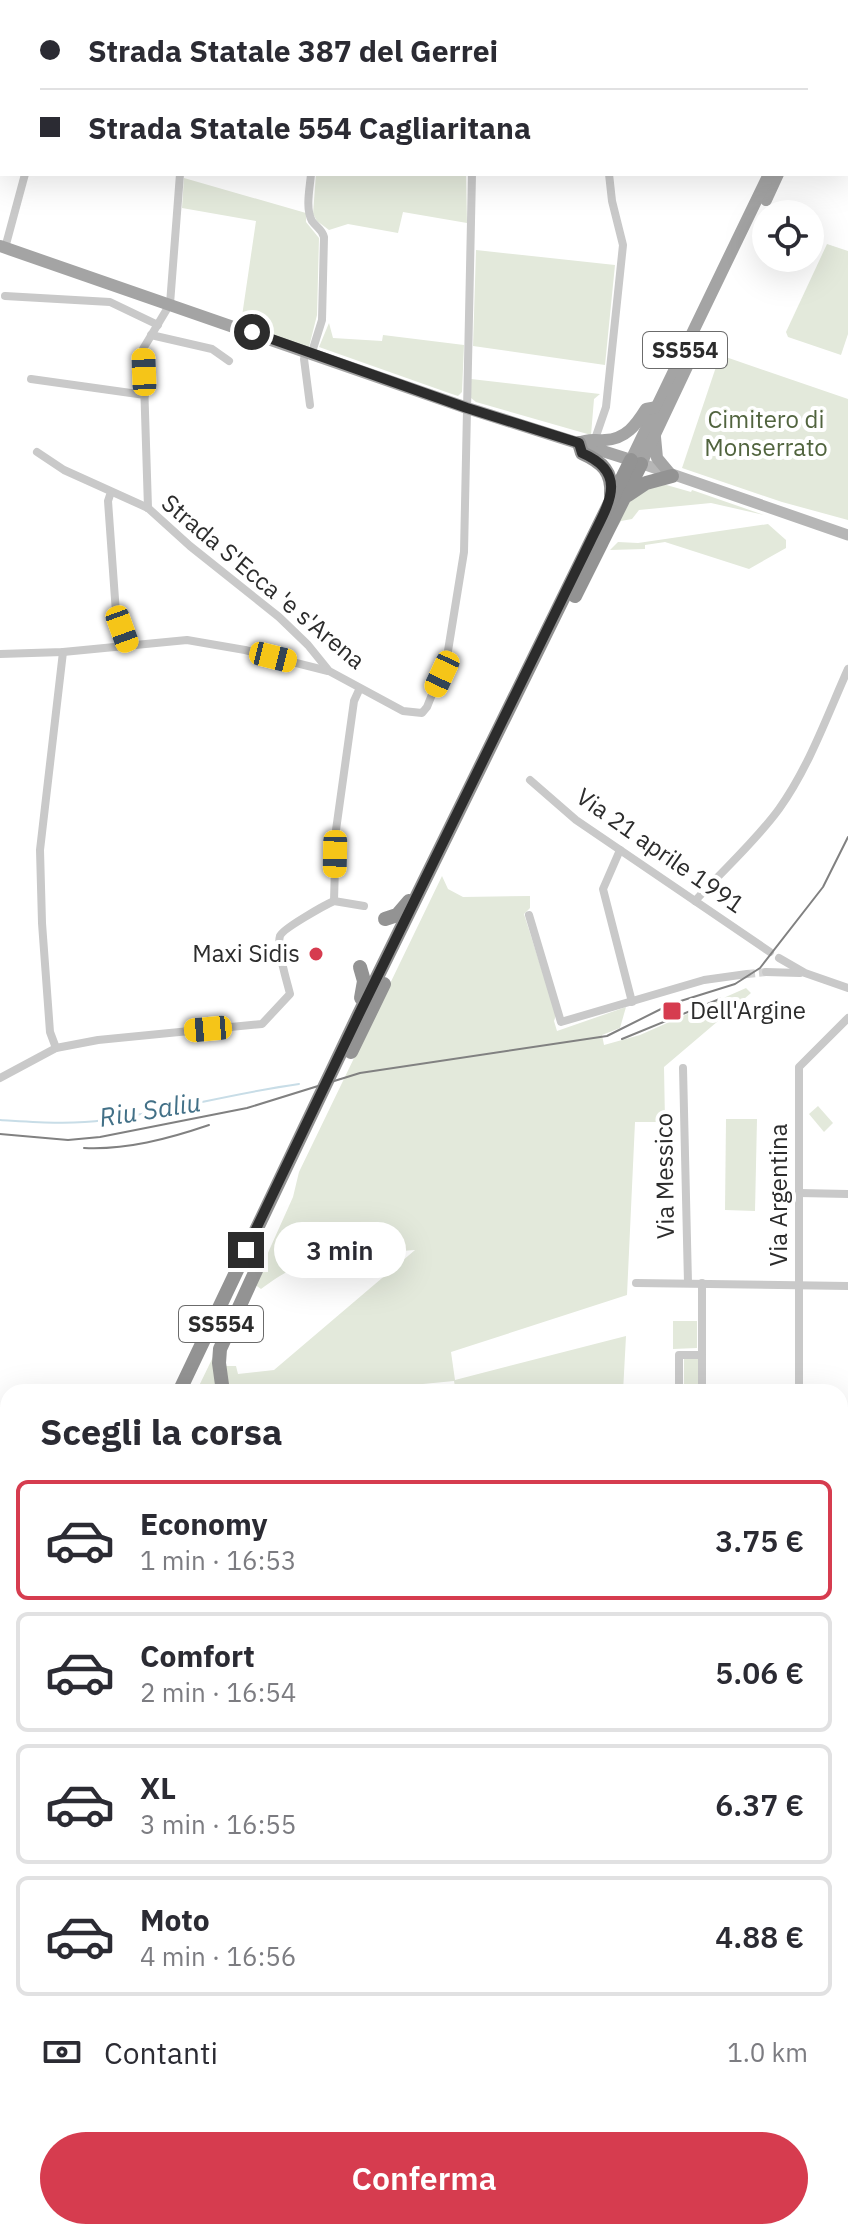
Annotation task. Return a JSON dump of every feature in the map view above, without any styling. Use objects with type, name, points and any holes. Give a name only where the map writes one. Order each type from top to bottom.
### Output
[{"type":"highway","points":[[579,443],[582,453],[602,463],[609,473],[616,502],[646,483],[672,476]]},
{"type":"highway","name":"SS554","points":[[336,1075],[359,1014],[420,889],[636,462]]},
{"type":"highway","name":"SS554","points":[[183,1384],[500,745],[616,502]]},
{"type":"highway","points":[[385,919],[397,915],[420,889]]},
{"type":"highway","points":[[359,1014],[364,981],[360,967]]},
{"type":"highway","name":"SS554","points":[[192,1384],[254,1256],[325,1097]]},
{"type":"highway","points":[[222,1384],[220,1349],[258,1266],[254,1256]]},
{"type":"highway","points":[[172,1384],[180,1370],[192,1364]]},
{"type":"main road","name":"SS554","points":[[636,462],[657,407],[768,176]]},
{"type":"main road","name":"SS554","points":[[636,462],[658,429],[777,176]]},
{"type":"main road","points":[[2,247],[467,408],[848,535]]},
{"type":"main road","points":[[579,443],[589,438],[606,440],[623,435],[632,430],[646,409],[657,407]]},
{"type":"main road","points":[[658,429],[654,447],[657,458],[672,476]]},
{"type":"street","points":[[2,247],[24,176]]},
{"type":"street","points":[[148,508],[143,349],[170,304],[180,176]]},
{"type":"street","points":[[310,405],[304,359],[322,320],[324,237],[310,216],[311,176]]},
{"type":"street","points":[[467,408],[472,176]]},
{"type":"street","points":[[595,439],[606,407],[623,245],[609,176]]},
{"type":"street","points":[[5,296],[110,302],[158,325]]},
{"type":"street","points":[[151,335],[212,349],[229,361]]},
{"type":"street","points":[[31,379],[145,395]]},
{"type":"street","name":"Strada S'Ecca 'e s'Arena","points":[[37,452],[64,470],[148,508],[279,617],[329,671],[359,690],[403,711],[422,713],[447,657],[464,552],[467,408]]},
{"type":"street","points":[[111,492],[108,501],[116,613],[127,645]]},
{"type":"street","points":[[0,654],[63,652],[187,640],[245,650],[329,671]]},
{"type":"street","points":[[56,1048],[50,1032],[40,850],[63,652]]},
{"type":"street","points":[[695,901],[758,836],[780,808],[800,776],[848,669]]},
{"type":"street","points":[[334,901],[336,830],[354,701],[359,690]]},
{"type":"street","name":"Via 21 aprile 1991","points":[[530,780],[576,820],[770,952]]},
{"type":"street","points":[[620,850],[603,889],[632,1002]]},
{"type":"street","points":[[0,1078],[56,1048],[98,1040],[262,1024],[290,994],[280,936],[285,928],[334,901],[364,906]]},
{"type":"street","points":[[529,915],[561,1022],[696,982],[747,974]]},
{"type":"street","points":[[779,958],[805,973],[848,988]]},
{"type":"street","points":[[766,972],[805,973]]},
{"type":"street","name":"Via Argentina","points":[[799,1384],[799,1067],[848,1018]]},
{"type":"street","name":"Via Messico","points":[[683,1068],[688,1283]]},
{"type":"street","points":[[799,1193],[848,1194]]},
{"type":"street","points":[[636,1283],[848,1286]]},
{"type":"street","points":[[702,1283],[702,1384]]},
{"type":"street","points":[[679,1384],[679,1355],[702,1355]]},
{"type":"green space","points":[[316,176],[466,176],[467,223],[403,212],[398,233],[348,224],[329,230],[313,214]]},
{"type":"green space","points":[[184,178],[306,213],[306,222],[319,238],[317,315],[309,347],[241,323],[256,221],[182,208]]},
{"type":"green space","points":[[827,244],[848,251],[848,334],[841,355],[788,337],[786,332],[814,272],[824,272]]},
{"type":"green space","points":[[476,250],[615,265],[605,365],[473,346]]},
{"type":"green space","points":[[329,323],[333,338],[382,341],[383,335],[464,345],[462,392],[458,396],[319,347]]},
{"type":"green space","name":"Cimitero di Monserrato","points":[[720,355],[848,399],[848,520],[782,502],[682,468]]},
{"type":"green space","points":[[471,379],[600,394],[594,399],[591,435],[476,402],[471,398]]},
{"type":"green space","points":[[663,484],[692,490],[764,515],[711,503],[639,510],[632,519],[621,521],[603,550],[622,510],[636,493]]},
{"type":"green space","points":[[768,524],[786,540],[786,548],[749,569],[665,542],[645,545],[645,549],[610,550],[618,542],[638,543]]},
{"type":"green space","points":[[442,876],[448,889],[463,897],[530,896],[530,908],[524,914],[556,1015],[557,1031],[626,1007],[620,1028],[602,1035],[604,1045],[640,1035],[746,988],[751,993],[664,1067],[665,1122],[635,1122],[627,1295],[451,1352],[455,1380],[626,1336],[623,1384],[455,1384],[454,1381],[423,1384],[226,1384],[223,1366],[236,1366],[238,1374],[274,1370],[415,1250],[373,1253],[374,1265],[327,1260],[302,1265],[261,1289],[254,1284],[293,1197],[299,1172]]},
{"type":"green space","points":[[818,1106],[833,1123],[824,1132],[809,1114]]},
{"type":"green space","points":[[726,1119],[757,1119],[755,1211],[725,1210]]},
{"type":"green space","points":[[673,1321],[697,1321],[697,1348],[673,1349]]},
{"type":"green space","points":[[214,1355],[216,1384],[200,1384]]},
{"type":"green space","points":[[684,1358],[698,1358],[698,1384],[684,1384]]},
{"type":"waterway","name":"Riu Saliu","points":[[0,1120],[92,1122],[299,1084]]},
{"type":"tunnel","points":[[747,974],[766,972]]},
{"type":"tram line","points":[[0,1134],[68,1140],[100,1137],[247,1108],[360,1073],[607,1036],[671,1004],[735,984],[760,968],[823,887],[848,837]]},
{"type":"tram line","points":[[622,1039],[722,998]]},
{"type":"tram line","points":[[84,1148],[147,1142],[209,1125]]},
{"type":"place","name":"Maxi Sidis","points":[[316,954]]},
{"type":"place","name":"Dell'Argine","points":[[672,1011]]},
{"type":"route","points":[[246,1250],[609,503],[612,491],[606,468],[597,459],[582,453],[579,443],[467,408],[252,332]]}]
